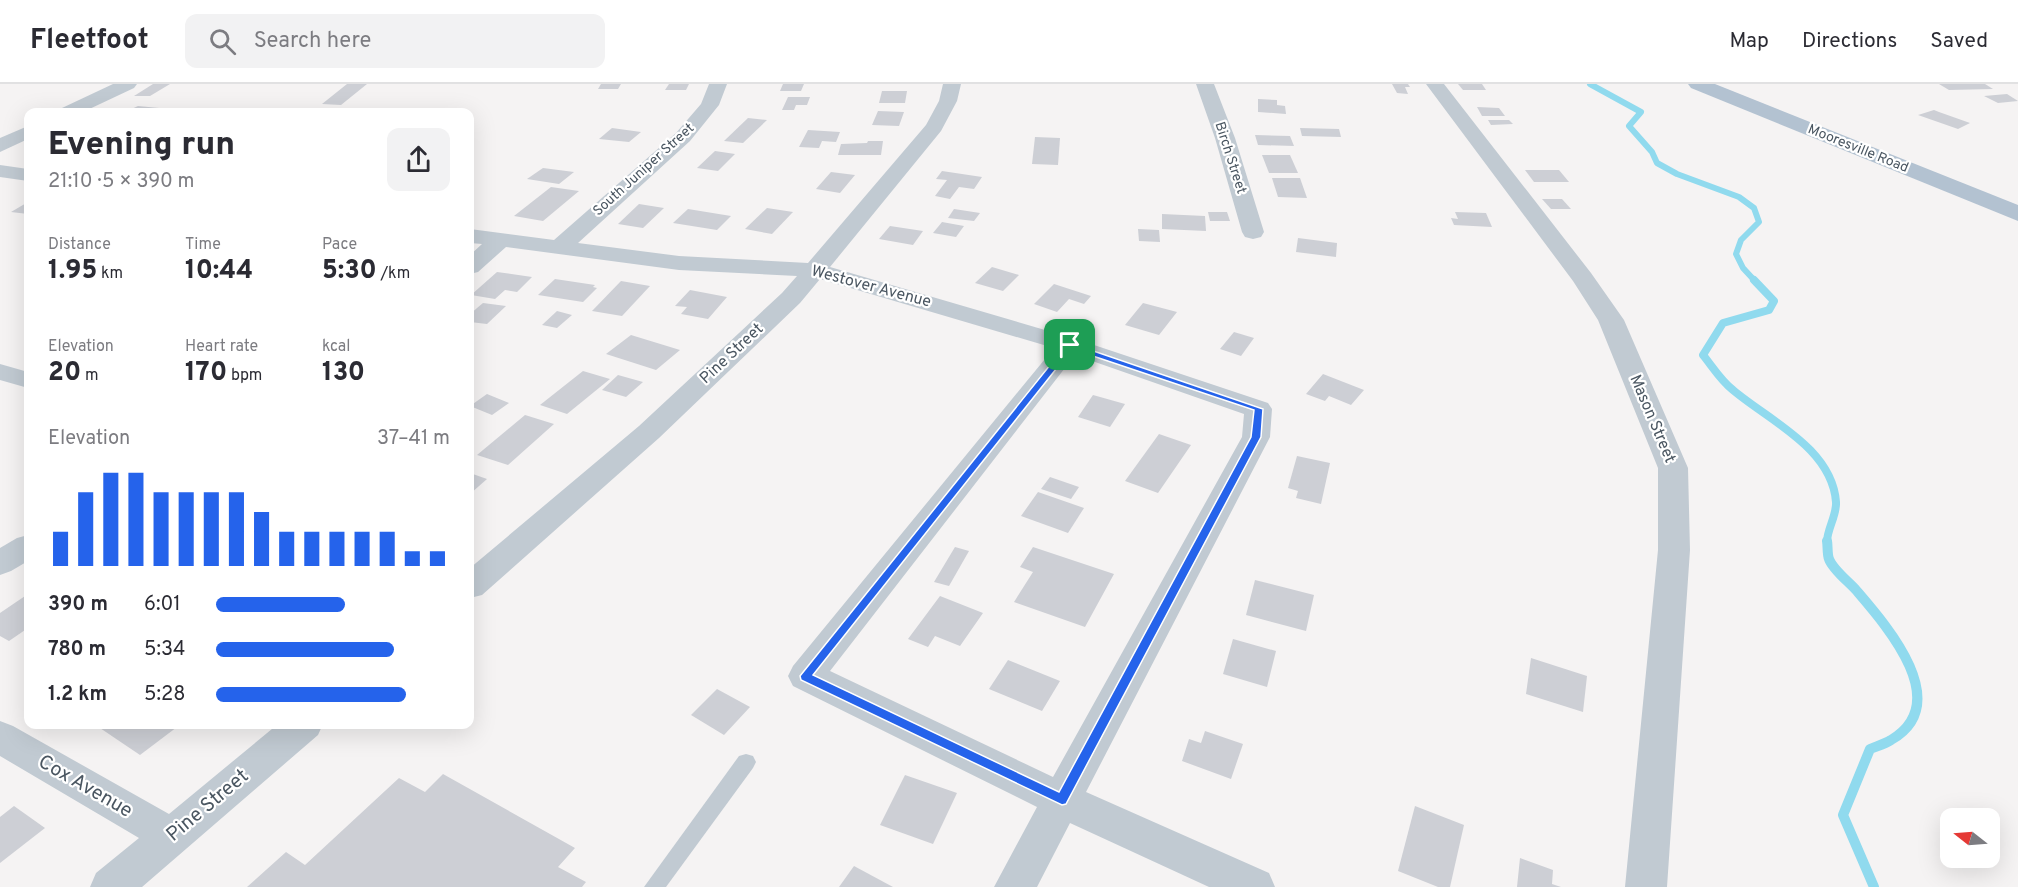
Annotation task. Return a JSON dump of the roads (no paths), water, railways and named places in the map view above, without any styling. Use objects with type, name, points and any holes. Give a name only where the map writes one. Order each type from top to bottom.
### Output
[{"type":"main road","name":"Mooresville Road","points":[[1698,84],[2018,214]]},
{"type":"main road","name":"Mooresville Road","points":[[1735,84],[2018,196]]},
{"type":"street","points":[[77,108],[128,84]]},
{"type":"street","name":"South Juniper Street","points":[[559,248],[683,137],[710,105],[718,84]]},
{"type":"street","name":"Pine Street","points":[[476,572],[649,432],[791,298],[934,127],[948,101],[952,84]]},
{"type":"street","name":"Birch Street","points":[[1205,84],[1225,138],[1253,232]]},
{"type":"street","name":"Mason Street","points":[[1435,84],[1583,278],[1611,320],[1673,468],[1674,550],[1646,887]]},
{"type":"street","points":[[0,146],[24,134]]},
{"type":"street","points":[[0,171],[24,174]]},
{"type":"street","name":"Westover Avenue","points":[[474,237],[678,263],[776,266],[814,270],[858,281],[1070,345],[1258,409],[1256,437],[1062,800]]},
{"type":"street","points":[[474,264],[501,240]]},
{"type":"street","points":[[1070,345],[806,676],[1062,800],[1254,887]]},
{"type":"street","points":[[0,372],[24,379]]},
{"type":"street","points":[[0,563],[24,548]]},
{"type":"street","name":"Pine Street","points":[[111,887],[299,729]]},
{"type":"street","name":"Cox Avenue","points":[[0,737],[171,836]]},
{"type":"street","points":[[1015,887],[1062,800]]},
{"type":"lane","points":[[654,887],[746,762]]},
{"type":"waterway","points":[[1590,84],[1641,112],[1629,126],[1652,152],[1657,163],[1677,174],[1739,197],[1754,208],[1759,222],[1741,240],[1736,254],[1743,268],[1755,281]]},
{"type":"waterway","points":[[1754,280],[1774,301],[1769,310],[1723,323],[1703,355],[1729,386],[1796,437],[1823,466],[1832,483],[1836,502],[1827,542]]},
{"type":"waterway","points":[[1827,542],[1828,557],[1831,563],[1869,605],[1897,643],[1909,664],[1916,686],[1917,706],[1909,724],[1891,740],[1870,749],[1843,815],[1874,887]]}]
